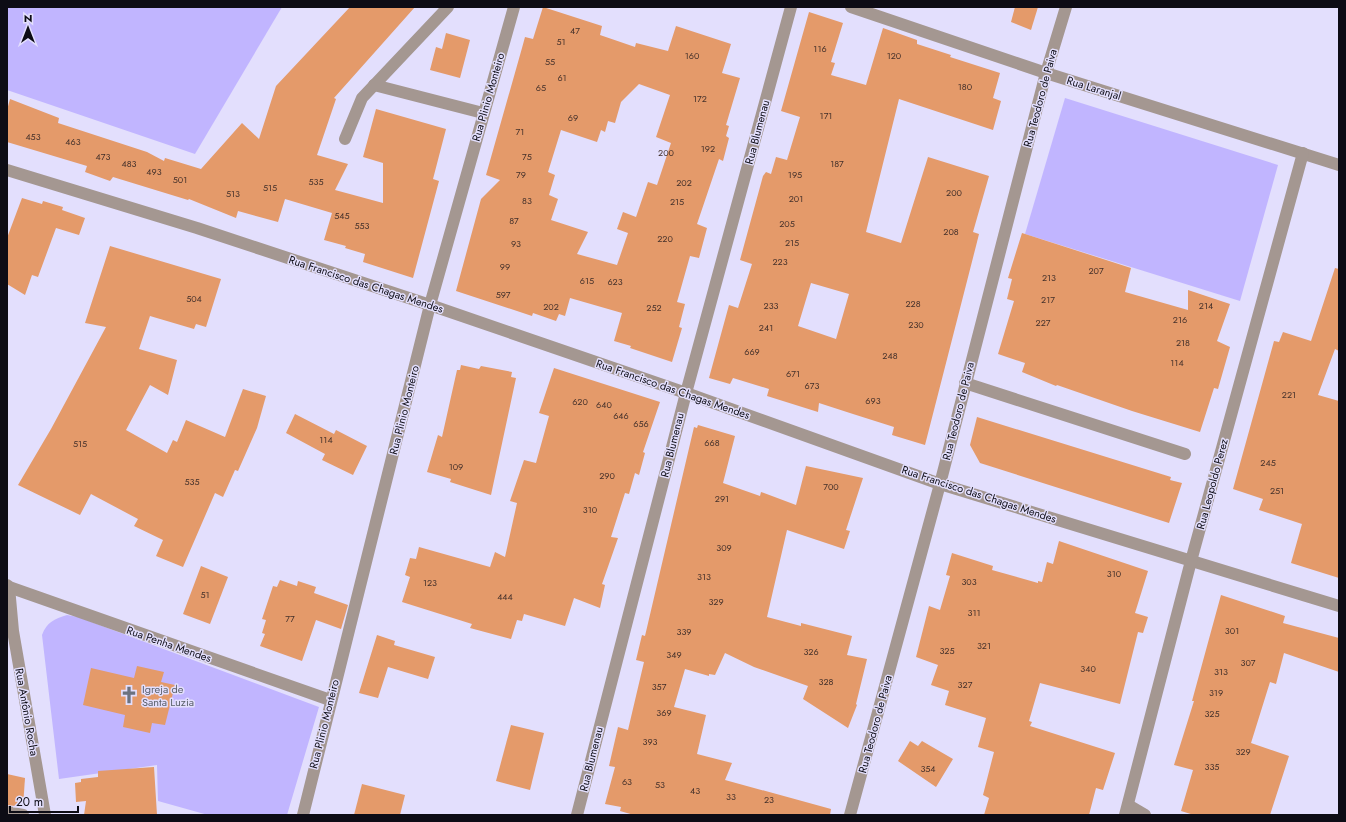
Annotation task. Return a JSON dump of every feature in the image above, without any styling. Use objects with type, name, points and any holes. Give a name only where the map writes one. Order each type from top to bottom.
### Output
[{"type":"street","points":[[345,139],[362,98],[448,7]]},
{"type":"street","name":"Rua Plinio Monteiro","points":[[303,815],[330,700],[430,306],[514,7]]},
{"type":"street","name":"Rua Blumenau","points":[[577,815],[686,393],[792,7]]},
{"type":"street","name":"Rua Laranjal","points":[[850,7],[1046,73],[1339,164]]},
{"type":"street","name":"Rua Teodoro de Paiva","points":[[850,815],[940,484],[1046,73],[1066,7]]},
{"type":"street","points":[[374,85],[483,113]]},
{"type":"street","name":"Rua Leopoldo Perez","points":[[1127,810],[1191,560],[1303,153]]},
{"type":"street","name":"Rua Francisco das Chagas Mendes","points":[[7,170],[197,228],[430,306],[686,393],[940,484],[1339,606]]},
{"type":"street","points":[[965,383],[1185,454]]},
{"type":"street","name":"Rua Penha Mendes","points":[[8,586],[330,700]]},
{"type":"street","name":"Rua Antônio Rocha","points":[[8,586],[13,631],[45,815]]},
{"type":"street","points":[[1127,810],[1144,815]]},
{"type":"street","points":[[7,812],[23,815]]},
{"type":"shaded area","points":[[7,7],[282,7],[195,154],[7,90]]},
{"type":"shaded area","points":[[1065,98],[1278,165],[1240,301],[1025,234]]},
{"type":"shaded area","points":[[67,615],[78,617],[319,707],[287,815],[208,815],[158,801],[157,765],[59,779],[42,635],[49,624],[58,618]]},
{"type":"building","points":[[350,7],[415,7],[334,98],[336,99],[317,155],[348,164],[335,190],[383,203],[383,163],[363,157],[376,109],[446,129],[433,179],[439,181],[413,278],[363,262],[365,254],[345,248],[346,246],[324,240],[332,213],[285,199],[278,222],[238,211],[236,218],[189,199],[188,200],[113,177],[110,181],[85,172],[87,166],[7,142],[7,110],[10,99],[59,118],[58,123],[147,152],[164,161],[165,158],[201,169],[242,123],[259,139],[276,86]]},
{"type":"building","points":[[543,7],[602,26],[600,35],[635,47],[636,43],[668,51],[676,26],[731,44],[722,73],[740,78],[726,125],[729,126],[726,136],[729,138],[723,161],[719,159],[697,224],[707,228],[699,258],[690,256],[677,302],[685,304],[679,327],[682,328],[672,362],[614,341],[622,313],[570,298],[565,316],[559,314],[556,321],[533,313],[532,316],[456,291],[481,199],[500,180],[486,175],[525,37],[533,39]],"holes":[[[639,84],[670,95],[656,137],[671,143],[657,185],[648,182],[636,217],[623,212],[617,229],[628,233],[617,265],[577,254],[588,232],[551,220],[558,199],[549,195],[555,175],[548,172],[561,130],[597,142],[601,130],[605,132],[608,121],[615,123],[621,102]]]},
{"type":"building","points":[[1015,7],[1038,7],[1031,30],[1011,22]]},
{"type":"building","points":[[809,12],[843,23],[831,62],[835,63],[831,75],[866,85],[883,28],[917,40],[917,44],[951,55],[950,57],[1000,73],[993,98],[1001,101],[993,130],[899,99],[866,232],[901,243],[928,157],[989,176],[973,232],[979,234],[925,445],[892,435],[894,427],[819,403],[818,412],[767,396],[769,389],[733,378],[730,384],[709,378],[729,305],[738,308],[752,264],[740,260],[763,176],[766,172],[771,174],[776,157],[787,160],[800,117],[781,111]],"holes":[[[811,283],[849,294],[836,339],[798,326]]]},
{"type":"building","points":[[446,33],[470,40],[460,78],[430,70],[436,47],[442,49]]},
{"type":"building","points":[[22,198],[42,204],[43,201],[63,207],[62,210],[85,218],[79,235],[56,228],[38,277],[32,275],[25,295],[7,284],[7,238]]},
{"type":"building","points":[[1022,233],[1131,268],[1125,292],[1188,310],[1188,290],[1230,304],[1217,341],[1230,347],[1218,389],[1214,388],[1200,432],[1132,411],[1057,385],[1056,386],[1022,372],[1025,363],[998,354],[1014,301],[1007,299],[1012,279],[1008,278]]},
{"type":"building","points":[[110,246],[221,279],[206,327],[196,324],[194,329],[150,316],[139,349],[177,360],[168,395],[150,385],[126,430],[167,453],[173,440],[177,442],[186,420],[225,437],[243,389],[266,396],[257,428],[238,471],[235,470],[223,497],[215,493],[183,567],[156,556],[163,540],[134,526],[138,519],[91,494],[80,515],[18,485],[51,429],[106,327],[85,323]]},
{"type":"building","points":[[1335,268],[1339,269],[1339,351],[1335,349],[1318,395],[1339,401],[1339,578],[1291,563],[1302,524],[1259,510],[1263,499],[1233,489],[1274,341],[1279,342],[1283,332],[1311,341]]},
{"type":"building","points":[[461,365],[479,369],[481,366],[512,372],[511,377],[516,378],[491,495],[450,482],[451,479],[427,472],[438,435],[442,437],[457,370],[460,370]]},
{"type":"building","points":[[554,368],[660,402],[643,452],[645,453],[639,475],[635,473],[629,494],[625,493],[611,537],[618,538],[602,584],[605,585],[600,608],[574,598],[565,626],[524,614],[522,621],[517,620],[511,639],[470,628],[472,624],[402,602],[410,577],[405,575],[410,558],[416,559],[419,547],[490,567],[495,552],[505,557],[517,503],[510,501],[524,460],[536,463],[549,416],[539,413]]},
{"type":"building","points":[[295,414],[334,434],[336,430],[367,446],[353,475],[322,460],[325,454],[286,433]]},
{"type":"building","points":[[977,417],[1171,477],[1170,480],[1182,483],[1169,523],[980,463],[970,445]]},
{"type":"building","points":[[698,425],[735,436],[723,483],[760,496],[761,492],[796,505],[806,466],[863,478],[846,530],[850,531],[844,549],[787,530],[767,617],[801,626],[801,623],[852,636],[847,655],[867,659],[857,705],[848,728],[803,699],[808,686],[754,667],[725,653],[715,675],[709,674],[709,676],[685,669],[674,707],[706,715],[697,754],[732,763],[725,780],[831,809],[830,815],[634,815],[620,811],[621,807],[605,804],[615,767],[609,766],[618,727],[628,730],[644,662],[636,660],[642,635],[645,636],[694,427],[697,428]]},
{"type":"building","points":[[1059,541],[1148,571],[1135,613],[1148,617],[1143,633],[1138,632],[1120,704],[1040,683],[1029,721],[1032,722],[1030,726],[1115,753],[1103,790],[1096,788],[1089,815],[984,815],[989,798],[983,795],[994,752],[978,747],[986,718],[945,705],[949,691],[931,685],[938,665],[916,657],[929,606],[940,610],[950,576],[946,575],[952,553],[993,566],[992,570],[1038,583],[1038,581],[1042,582],[1047,562],[1053,564]]},
{"type":"building","points":[[201,566],[228,577],[210,624],[183,614]]},
{"type":"building","points":[[280,580],[297,586],[298,581],[316,587],[314,593],[348,605],[341,629],[316,620],[302,661],[260,646],[265,634],[262,633],[266,620],[262,619],[273,586],[277,587]]},
{"type":"building","points":[[1221,595],[1285,616],[1283,623],[1339,638],[1339,672],[1284,653],[1276,684],[1270,682],[1251,743],[1289,756],[1270,815],[1194,815],[1181,811],[1193,770],[1174,765],[1194,701],[1192,701]]},
{"type":"building","points":[[377,635],[395,641],[394,645],[435,657],[428,679],[388,667],[378,698],[359,693]]},
{"type":"building","name":"Igreja de Santa Luzia","points":[[137,666],[164,672],[161,682],[175,685],[165,725],[152,723],[150,733],[123,727],[125,715],[83,705],[91,668],[134,678]]},
{"type":"building","points":[[511,725],[544,733],[530,790],[496,781]]},
{"type":"building","points":[[910,741],[918,746],[922,741],[953,759],[936,787],[898,761]]},
{"type":"building","points":[[154,767],[157,815],[84,815],[86,801],[76,802],[75,783],[81,782],[81,779],[98,777],[98,771]]},
{"type":"building","points":[[7,774],[25,778],[23,807],[7,805]]},
{"type":"building","points":[[362,784],[405,795],[400,815],[354,815]]},
{"type":"place","name":"Igreja de Santa Luzia","points":[[129,695]]}]
